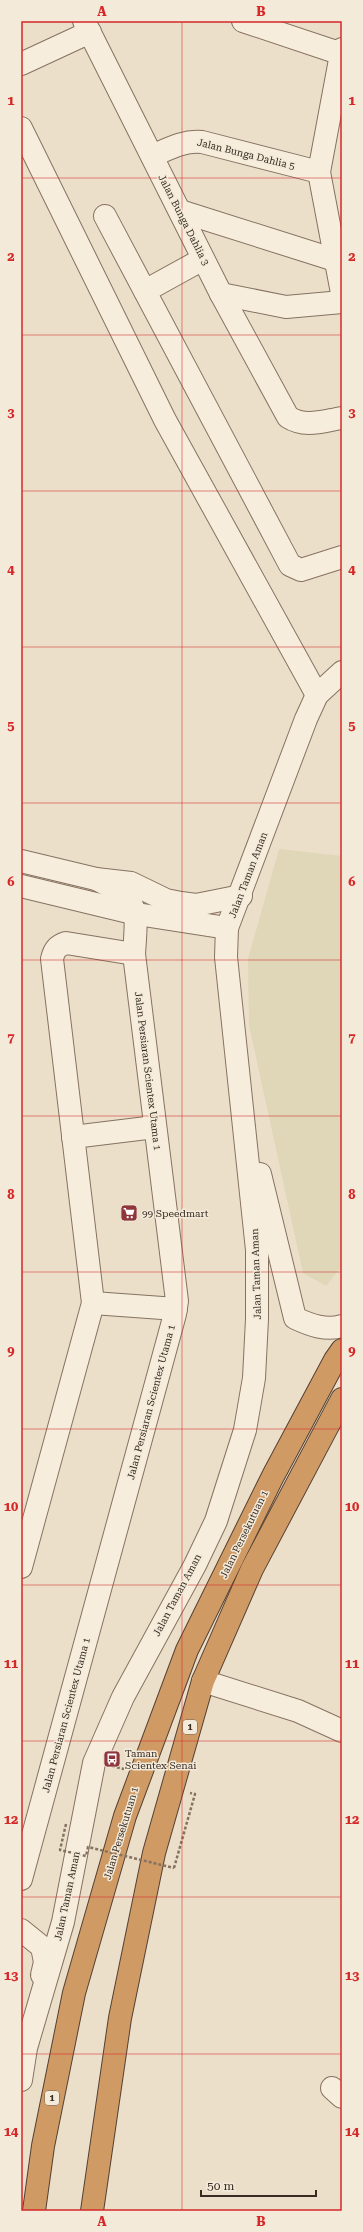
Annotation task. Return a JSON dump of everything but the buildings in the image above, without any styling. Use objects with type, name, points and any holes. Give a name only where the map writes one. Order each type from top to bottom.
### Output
[{"type":"highway","name":"Jalan Persekutuan 1","points":[[35,2209],[43,2146],[74,1993],[125,1816],[187,1650],[273,1476],[334,1360],[342,1350]]},
{"type":"highway","name":"1","points":[[92,2211],[120,2018],[154,1853],[203,1681],[252,1569],[342,1399]]},
{"type":"street","points":[[243,21],[342,52],[319,172],[342,293]]},
{"type":"street","points":[[21,64],[87,27]]},
{"type":"street","name":"Jalan Bunga Dahlia 3","points":[[87,27],[222,294],[288,417],[297,423],[305,424],[342,418]]},
{"type":"street","points":[[21,128],[165,420],[317,695]]},
{"type":"street","name":"Jalan Bunga Dahlia 5","points":[[152,156],[191,140],[319,172]]},
{"type":"street","points":[[180,211],[335,260]]},
{"type":"street","points":[[105,216],[290,565],[301,570],[342,557]]},
{"type":"street","points":[[145,291],[204,258]]},
{"type":"street","points":[[222,294],[286,307],[342,302]]},
{"type":"street","name":"Jalan Taman Aman","points":[[21,2080],[26,2048],[63,1922],[94,1763],[123,1697],[195,1564],[216,1521],[245,1430],[254,1378],[257,1250],[226,957],[227,928],[241,896],[291,756],[317,695],[342,672]]},
{"type":"street","points":[[21,861],[96,879],[131,883],[166,900],[196,905],[241,896]]},
{"type":"street","points":[[96,879],[122,892],[137,914]]},
{"type":"street","points":[[21,886],[137,914],[227,928]]},
{"type":"street","name":"Jalan Persiaran Scientex Utama 1","points":[[21,1879],[177,1301],[134,954],[137,914]]},
{"type":"street","points":[[21,1567],[93,1302],[52,959],[53,952],[58,946],[66,943],[134,954]]},
{"type":"street","name":"Jalan Taman Aman","points":[[242,1097],[296,1318],[315,1326],[336,1328],[342,1326]]},
{"type":"street","points":[[73,1137],[155,1127]]},
{"type":"street","points":[[93,1302],[176,1309]]},
{"type":"street","points":[[203,1681],[298,1711],[342,1731]]},
{"type":"street","points":[[21,1930],[42,1947],[45,1962],[26,2048]]},
{"type":"path","points":[[66,1824],[60,1850],[86,1856],[88,1847],[174,1868],[195,1794]]},
{"type":"shaded area","points":[[279,849],[342,856],[342,1266],[326,1286],[303,1273],[249,1025],[248,959]]},
{"type":"place","name":"99 Speedmart","points":[[129,1213]]},
{"type":"place","name":"Taman Scientex Senai","points":[[112,1759]]}]
